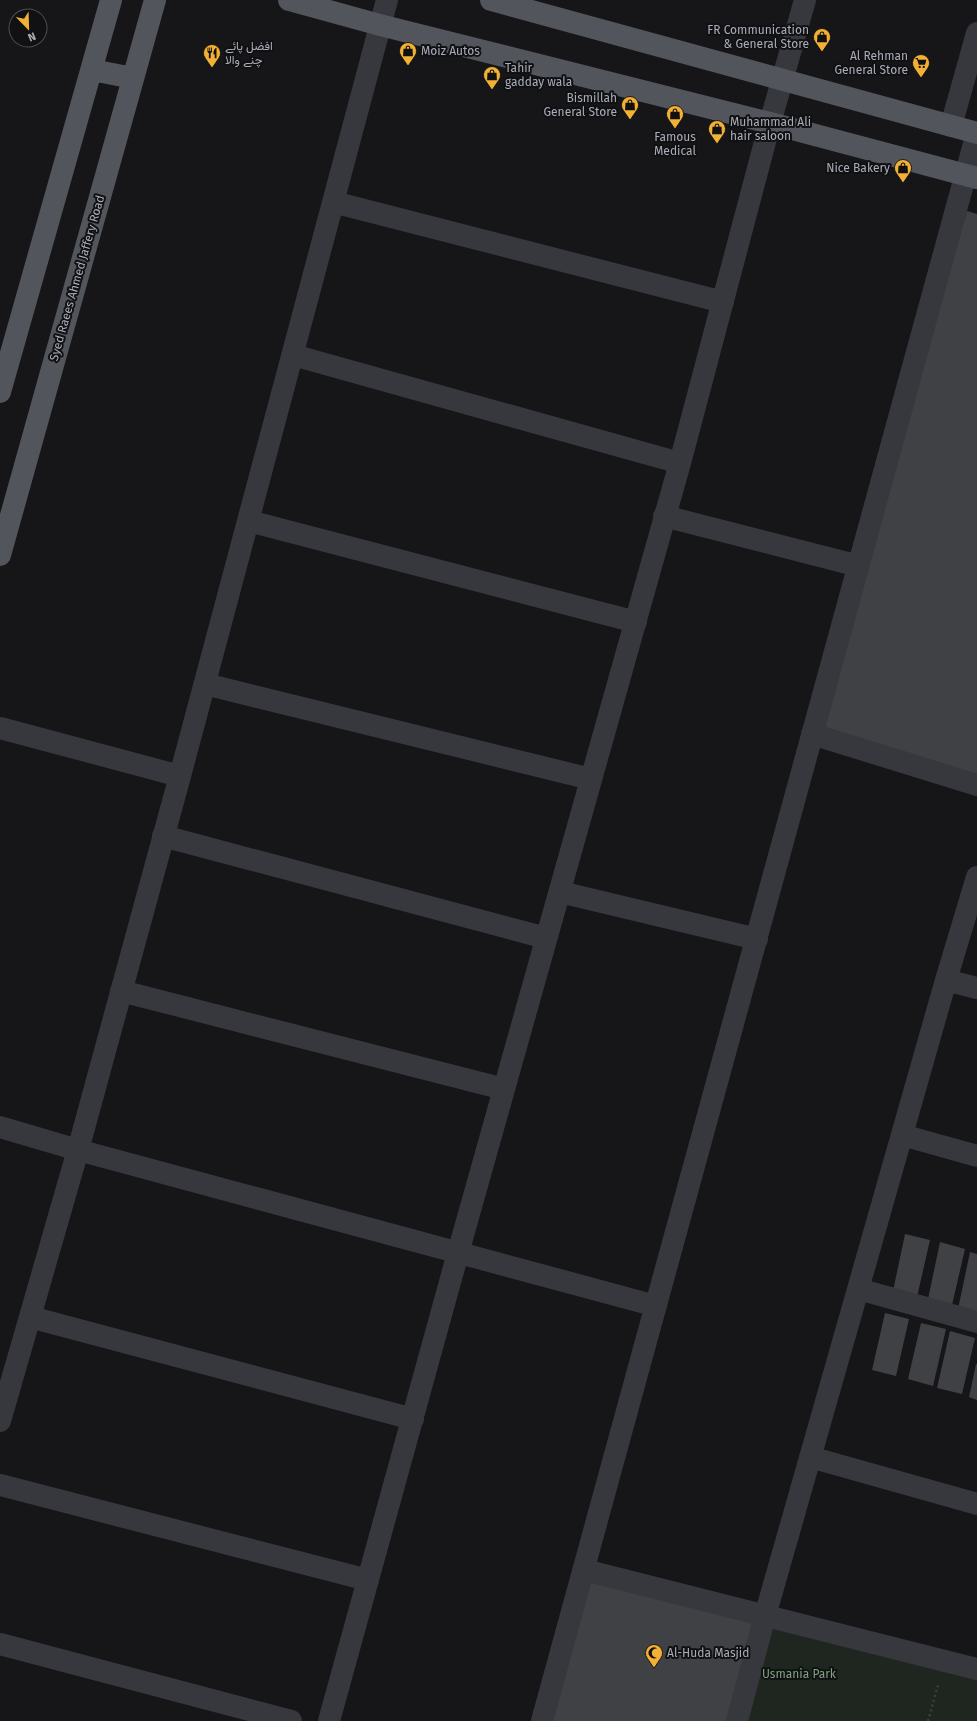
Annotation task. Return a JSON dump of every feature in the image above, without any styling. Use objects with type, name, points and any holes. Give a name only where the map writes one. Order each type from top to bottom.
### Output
[{"type":"main road","points":[[0,392],[111,0]]},
{"type":"main road","name":"Syed Raees Ahmed Jaffery Road","points":[[0,556],[155,0]]},
{"type":"main road","points":[[289,0],[380,25],[770,123],[971,177]]},
{"type":"main road","points":[[491,0],[977,133]]},
{"type":"main road","points":[[92,70],[133,78]]},
{"type":"street","points":[[0,1421],[78,1150],[180,776],[387,0]]},
{"type":"street","points":[[329,1721],[458,1253],[680,463],[804,0]]},
{"type":"street","points":[[951,126],[977,33]]},
{"type":"street","points":[[542,1721],[812,734],[971,177],[977,133]]},
{"type":"street","points":[[334,202],[723,302]]},
{"type":"street","points":[[293,356],[680,463]]},
{"type":"street","points":[[664,516],[859,566]]},
{"type":"street","points":[[249,521],[636,622]]},
{"type":"street","points":[[205,684],[591,779]]},
{"type":"street","points":[[0,728],[180,776]]},
{"type":"street","points":[[812,734],[977,785]]},
{"type":"street","points":[[163,836],[546,938]]},
{"type":"street","points":[[737,1721],[810,1457],[946,980],[977,877]]},
{"type":"street","points":[[560,892],[756,939]]},
{"type":"street","points":[[946,980],[977,988]]},
{"type":"street","points":[[121,990],[504,1089]]},
{"type":"street","points":[[0,1127],[78,1150],[656,1306]]},
{"type":"street","points":[[902,1135],[977,1156]]},
{"type":"street","points":[[858,1289],[977,1322]]},
{"type":"street","points":[[30,1317],[412,1419]]},
{"type":"street","points":[[810,1457],[977,1504]]},
{"type":"street","points":[[0,1485],[368,1580]]},
{"type":"street","points":[[584,1570],[977,1669]]},
{"type":"street","points":[[0,1644],[291,1721]]},
{"type":"path","points":[[928,1721],[944,1660]]},
{"type":"green space","name":"Usmania Park","points":[[765,1616],[977,1671],[977,1721],[737,1721]]},
{"type":"building","points":[[967,211],[977,214],[977,785],[812,734]]},
{"type":"building","points":[[905,1234],[930,1240],[917,1297],[893,1291]]},
{"type":"building","points":[[940,1242],[965,1249],[952,1305],[928,1299]]},
{"type":"building","points":[[970,1252],[977,1254],[977,1314],[958,1309]]},
{"type":"building","points":[[885,1313],[909,1319],[896,1376],[872,1370]]},
{"type":"building","points":[[921,1323],[946,1329],[933,1386],[908,1379]]},
{"type":"building","points":[[950,1331],[975,1338],[962,1394],[937,1388]]},
{"type":"building","points":[[977,1364],[977,1400],[969,1397]]},
{"type":"building","name":"Al-Huda Masjid","points":[[584,1570],[765,1616],[737,1721],[542,1721]]},
{"type":"place","name":"FR Communication & General Store","points":[[822,52]]},
{"type":"place","name":"Moiz Autos","points":[[408,66]]},
{"type":"place","name":"افضل پائے چنے والا","points":[[212,68]]},
{"type":"place","name":"Al Rehman General Store","points":[[921,78]]},
{"type":"place","name":"Tahir gadday wala","points":[[492,90]]},
{"type":"place","name":"Bismillah General Store","points":[[630,120]]},
{"type":"place","name":"Famous Medical","points":[[675,129]]},
{"type":"place","name":"Muhammad Ali hair saloon","points":[[717,144]]},
{"type":"place","name":"Nice Bakery","points":[[903,183]]},
{"type":"place","name":"Al-Huda Masjid","points":[[654,1668]]}]
